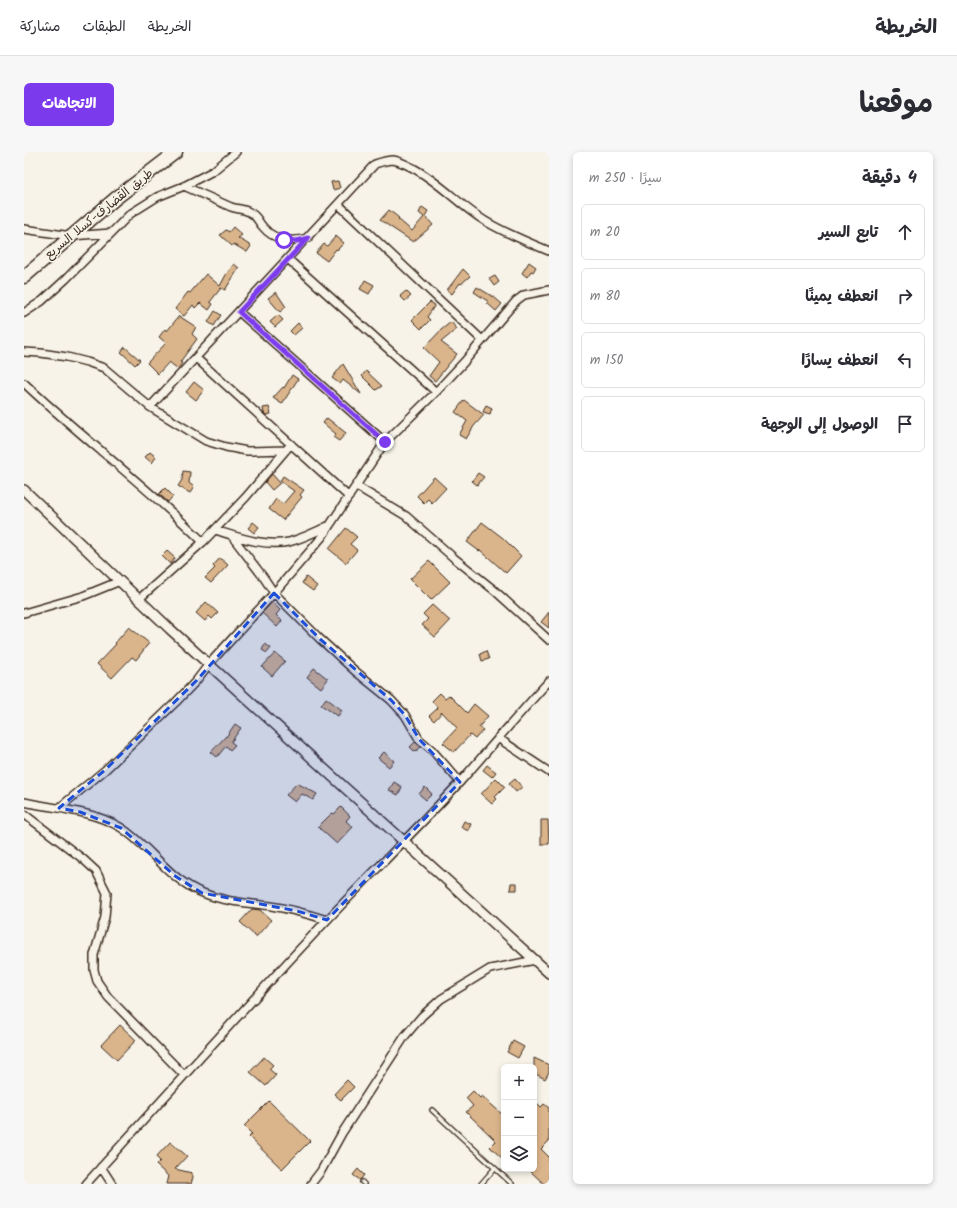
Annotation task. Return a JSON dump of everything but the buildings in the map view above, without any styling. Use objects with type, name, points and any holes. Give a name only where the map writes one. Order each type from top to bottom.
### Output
[{"type":"highway","name":"طريق القضارف-كسلا السريع","points":[[24,277],[116,198],[176,152]]},
{"type":"street","points":[[24,313],[42,301],[130,214],[157,197],[184,186],[212,171],[236,152]]},
{"type":"street","points":[[150,407],[375,164],[394,160],[406,164],[425,174],[484,220],[518,238],[549,251]]},
{"type":"street","points":[[184,186],[233,208],[248,211],[257,217],[262,227],[271,235],[284,240],[297,241],[308,238]]},
{"type":"street","points":[[338,204],[482,340]]},
{"type":"street","points":[[24,229],[71,236],[111,233]]},
{"type":"street","points":[[288,259],[390,349],[436,392]]},
{"type":"street","points":[[59,808],[105,770],[196,681],[209,664],[274,593],[322,537],[385,442],[436,392],[516,301],[524,295],[549,290]]},
{"type":"street","points":[[239,312],[385,442]]},
{"type":"street","points":[[24,352],[41,353],[87,362],[104,368],[150,407],[206,441],[247,451],[289,447]]},
{"type":"street","points":[[196,358],[289,447],[349,497]]},
{"type":"street","points":[[24,383],[56,414],[179,518],[203,542]]},
{"type":"street","points":[[139,598],[215,530],[289,447]]},
{"type":"street","points":[[356,486],[406,516],[444,550],[494,590],[549,640]]},
{"type":"street","points":[[24,490],[170,629],[549,973]]},
{"type":"street","points":[[215,530],[254,541],[269,543],[288,542],[306,537],[331,524]]},
{"type":"street","points":[[231,535],[274,593],[326,645],[391,700],[405,715],[420,739],[432,750],[460,782]]},
{"type":"street","points":[[24,613],[83,596],[120,581]]},
{"type":"street","points":[[86,1184],[327,920],[404,842],[460,782],[549,681]]},
{"type":"street","points":[[498,738],[547,769]]},
{"type":"street","points":[[24,802],[80,812],[102,818],[121,828],[140,843],[175,876],[202,893],[219,899],[297,911],[327,920]]},
{"type":"street","points":[[24,814],[83,859],[96,871],[107,893],[105,918],[94,955],[94,970],[97,981],[108,997],[184,1075]]},
{"type":"street","points":[[311,1184],[321,1171],[342,1133],[405,1036],[422,1016],[441,999],[469,981],[490,970],[506,965],[535,960]]},
{"type":"street","points":[[101,1167],[112,1184]]},
{"type":"lane","points":[[432,1110],[512,1184]]},
{"type":"lane","points":[[480,1184],[495,1168]]},
{"type":"highlighted area","points":[[274,593],[320,639],[391,700],[405,715],[419,739],[460,782],[327,920],[297,911],[202,893],[175,876],[121,828],[80,812],[59,808],[105,770],[196,681]]},
{"type":"route","points":[[284,240],[297,241],[308,238],[239,312],[385,442]]}]
